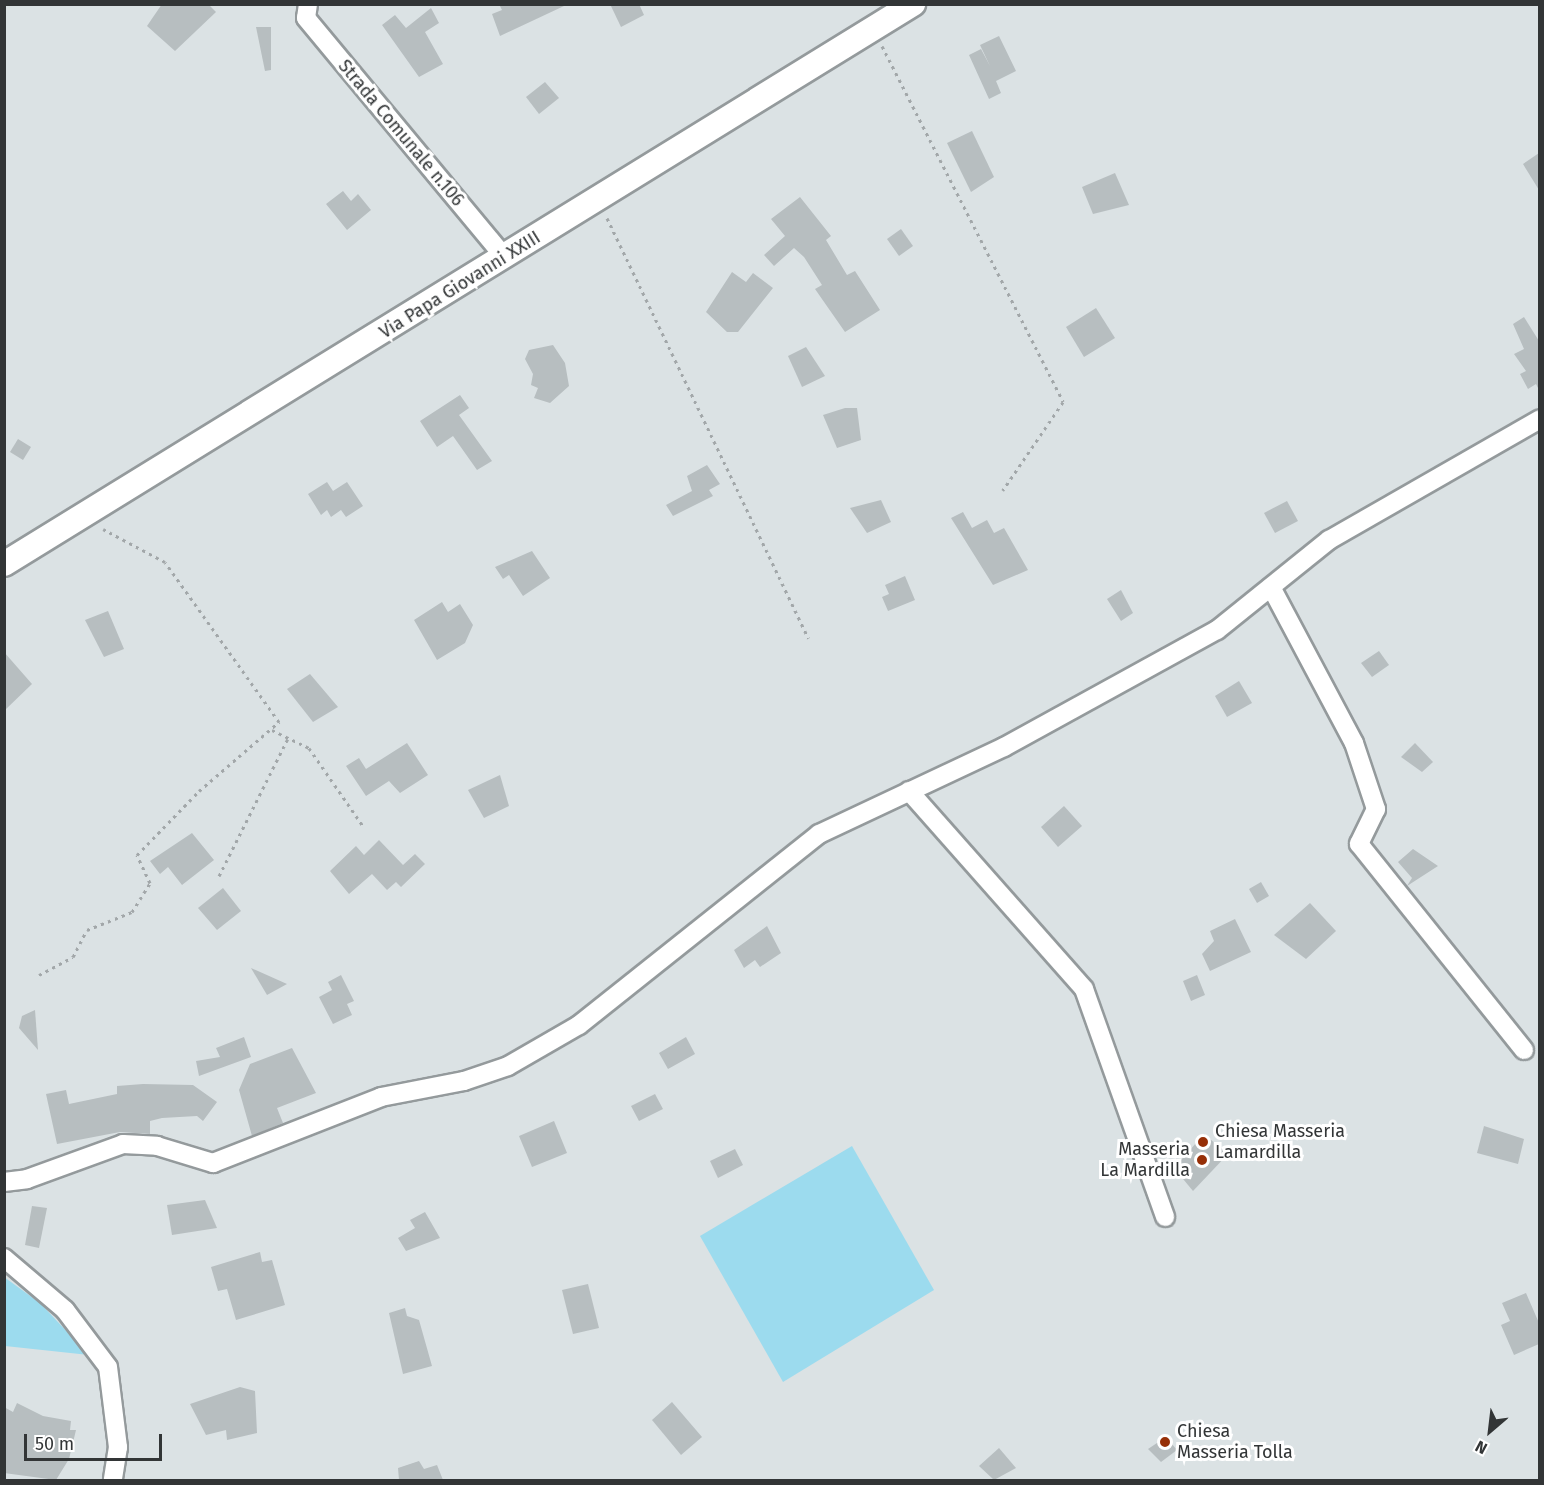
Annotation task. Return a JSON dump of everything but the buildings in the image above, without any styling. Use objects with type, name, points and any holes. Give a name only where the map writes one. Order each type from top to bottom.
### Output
[{"type":"main road","name":"Via Papa Giovanni XXIII","points":[[4,564],[505,258],[913,4]]},
{"type":"street","name":"Strada Comunale n.106","points":[[308,4],[306,18],[505,258]]},
{"type":"street","points":[[4,1182],[27,1179],[123,1144],[157,1146],[213,1162],[381,1097],[508,1066],[579,1025],[819,834],[1004,747],[1217,630],[1329,540],[1539,419]]},
{"type":"street","points":[[1271,587],[1354,743],[1376,809],[1359,844],[1524,1050]]},
{"type":"street","points":[[909,791],[1084,989],[1165,1217]]},
{"type":"street","points":[[4,1258],[65,1310],[108,1367],[118,1447],[113,1480]]},
{"type":"path","points":[[873,29],[1063,402],[1003,489]]},
{"type":"path","points":[[598,200],[808,638]]},
{"type":"path","points":[[39,975],[73,957],[87,930],[132,912],[150,883],[137,855],[199,790],[279,722],[165,562],[78,519]]},
{"type":"path","points":[[271,729],[309,748],[363,826]]},
{"type":"path","points":[[219,876],[288,738]]},
{"type":"shaded area","points":[[852,1146],[934,1290],[783,1382],[700,1236]]},
{"type":"shaded area","points":[[4,1277],[40,1303],[89,1355],[5,1346]]},
{"type":"place","name":"Chiesa Masseria Lamardilla","points":[[1203,1142]]},
{"type":"place","name":"Masseria La Mardilla","points":[[1202,1160]]},
{"type":"place","name":"Chiesa Masseria Tolla","points":[[1165,1442]]}]
